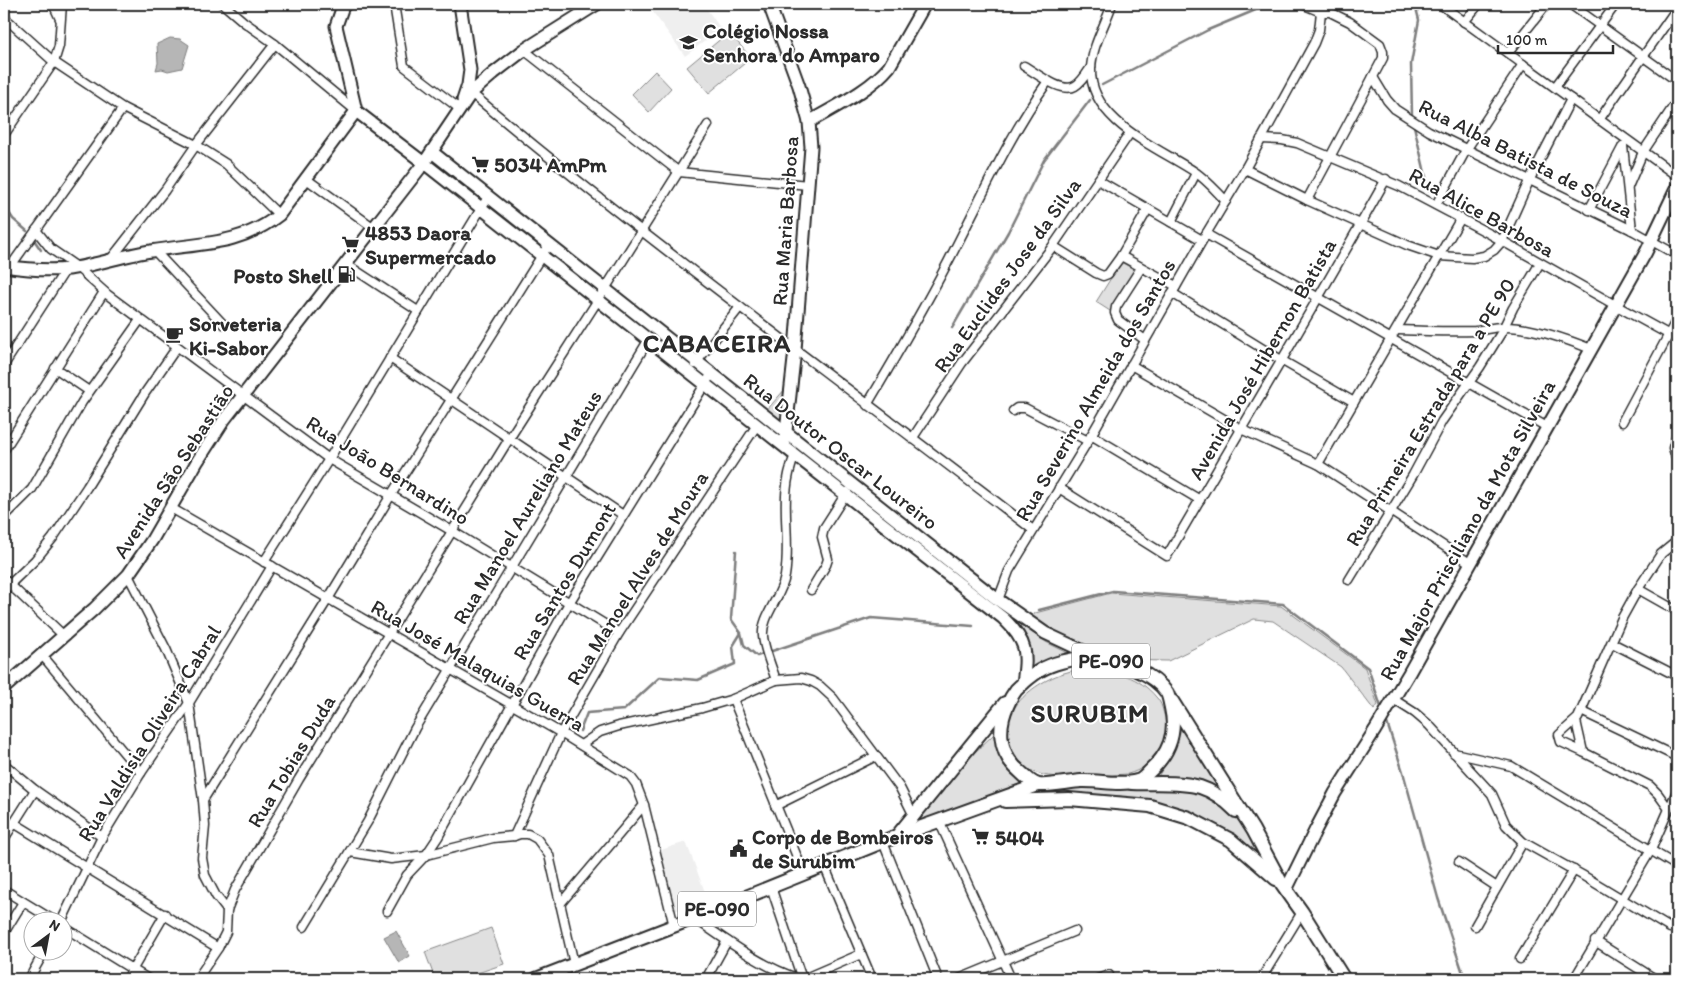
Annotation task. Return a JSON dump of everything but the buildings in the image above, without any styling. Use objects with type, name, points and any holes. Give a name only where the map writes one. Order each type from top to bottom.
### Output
[{"type":"main road","points":[[7,266],[72,268],[154,250],[207,244],[248,234],[279,216],[305,178],[356,111],[336,26],[342,6],[346,4]]},
{"type":"main road","points":[[460,4],[470,70],[468,85],[460,109]]},
{"type":"main road","points":[[460,109],[471,93],[524,50],[597,4]]},
{"type":"main road","name":"Rua Maria Barbosa","points":[[769,4],[799,86],[809,122],[811,147],[795,350],[784,446]]},
{"type":"main road","points":[[809,122],[866,88],[882,75],[925,4]]},
{"type":"main road","name":"Avenida São Sebastião","points":[[4,688],[108,596],[128,575],[224,420],[432,152],[460,109]]},
{"type":"main road","name":"Rua Doutor Oscar Loureiro","points":[[356,111],[424,162],[1003,618],[1016,630],[1026,654],[1019,688]]},
{"type":"main road","name":"Rua Doutor Oscar Loureiro","points":[[432,152],[998,600],[1045,633],[1094,656]]},
{"type":"main road","name":"Rua Major Prisciliano da Mota Silveira","points":[[1284,887],[1332,800],[1391,703],[1591,349],[1651,240],[1677,187]]},
{"type":"main road","name":"PE-090","points":[[897,836],[913,814],[1019,688],[1038,671],[1066,660],[1094,656],[1118,663],[1144,674],[1157,683],[1168,695],[1253,830],[1284,887],[1344,979]]},
{"type":"main road","name":"PE-090","points":[[1019,688],[1001,723],[1000,732],[1004,749],[1012,764],[1024,776],[1038,785]]},
{"type":"main road","name":"PE-090","points":[[1115,783],[1139,781],[1159,763],[1169,748],[1173,729],[1168,695]]},
{"type":"main road","name":"PE-090","points":[[536,979],[674,926],[897,836],[1038,785],[1086,781],[1175,784],[1200,787],[1222,798],[1253,830]]},
{"type":"main road","name":"PE-090","points":[[994,801],[1069,799],[1150,806],[1189,818],[1231,840],[1284,887]]},
{"type":"street","points":[[53,4],[60,21]]},
{"type":"street","points":[[4,135],[54,62],[59,46],[62,4]]},
{"type":"street","points":[[223,4],[356,111]]},
{"type":"street","points":[[394,4],[404,66],[460,109]]},
{"type":"street","points":[[1120,4],[1111,4],[1099,33],[1091,67],[1091,80],[1095,94],[1103,107],[1130,133],[1196,173],[1226,201]]},
{"type":"street","points":[[1302,4],[1321,12],[1330,12],[1350,22],[1380,44],[1383,52],[1383,58],[1307,200]]},
{"type":"street","points":[[1440,4],[1599,120],[1625,143],[1643,152],[1677,176]]},
{"type":"street","points":[[1464,22],[1479,4]]},
{"type":"street","points":[[1508,53],[1547,4]]},
{"type":"street","points":[[1570,4],[1677,81]]},
{"type":"street","points":[[1555,87],[1616,4]]},
{"type":"street","points":[[1599,120],[1677,8]]},
{"type":"street","name":"Rua Severino Almeida dos Santos","points":[[998,600],[1008,571],[1089,438],[1245,169],[1314,43],[1319,30],[1321,12]]},
{"type":"street","points":[[4,16],[54,62],[123,108],[196,145],[226,164],[279,216]]},
{"type":"street","points":[[110,260],[275,44]]},
{"type":"street","points":[[524,50],[679,172],[808,185]]},
{"type":"street","points":[[1436,205],[1466,150],[1522,64]]},
{"type":"street","points":[[1024,66],[1048,81],[1064,88],[1073,88],[1078,85],[1091,67]]},
{"type":"street","name":"Rua Alba Batista de Souza","points":[[1373,77],[1384,96],[1395,109],[1429,131],[1632,230],[1677,255]]},
{"type":"street","name":"Rua Euclides Jose da Silva","points":[[867,405],[947,264],[1017,128],[1048,81]]},
{"type":"street","points":[[471,93],[641,231],[1033,530]]},
{"type":"street","points":[[1245,169],[1307,200],[1389,237],[1439,256],[1472,258],[1484,256],[1494,250],[1502,241],[1529,181],[1571,99]]},
{"type":"street","points":[[1628,187],[1643,152],[1677,101]]},
{"type":"street","points":[[7,266],[36,230],[123,108]]},
{"type":"street","name":"Rua Tobias Duda","points":[[197,979],[218,948],[226,932],[227,910],[235,890],[299,779],[509,439],[606,289],[708,125]]},
{"type":"street","name":"Rua Euclides Jose da Silva","points":[[912,439],[962,363],[1053,246],[1130,133]]},
{"type":"street","name":"Rua Alice Barbosa","points":[[1261,139],[1297,143],[1386,180],[1461,218],[1677,339]]},
{"type":"street","points":[[1625,143],[1632,230]]},
{"type":"street","points":[[1588,210],[1625,143]]},
{"type":"street","points":[[1171,222],[1196,173]]},
{"type":"street","points":[[305,178],[374,228]]},
{"type":"street","points":[[1098,180],[1171,222],[1204,237],[1319,298],[1547,426]]},
{"type":"street","name":"Avenida José Hibernon Batista","points":[[1059,488],[1167,556],[1386,180]]},
{"type":"street","points":[[264,562],[329,459],[488,197]]},
{"type":"street","points":[[1053,246],[1103,276],[1112,271],[1148,209]]},
{"type":"street","points":[[1318,464],[1461,218]]},
{"type":"street","name":"Rua João Bernardino","points":[[36,230],[51,249],[72,268],[329,459],[452,531],[619,633]]},
{"type":"street","points":[[203,800],[328,599],[390,495],[549,244]]},
{"type":"street","points":[[154,250],[223,324]]},
{"type":"street","points":[[1121,256],[1281,360],[1354,402]]},
{"type":"street","name":"Rua Primeira Estrada para a PE 90","points":[[1350,580],[1442,421],[1469,383],[1540,263]]},
{"type":"street","points":[[346,264],[418,311]]},
{"type":"street","points":[[4,366],[72,268]]},
{"type":"street","points":[[1142,268],[1116,308],[1115,313],[1118,320],[1145,340]]},
{"type":"street","points":[[4,450],[104,292]]},
{"type":"street","points":[[690,372],[696,361],[740,307]]},
{"type":"street","points":[[1622,422],[1677,319]]},
{"type":"street","points":[[4,517],[32,489],[89,391],[140,320]]},
{"type":"street","points":[[1397,330],[1472,331],[1504,326],[1523,328],[1546,334],[1572,341],[1591,349]]},
{"type":"street","name":"Rua Manoel Aureliano Mateus","points":[[304,927],[368,821],[415,728],[648,339]]},
{"type":"street","points":[[4,590],[7,581],[35,560],[53,538],[177,346]]},
{"type":"street","points":[[390,358],[623,515]]},
{"type":"street","points":[[1131,365],[1240,429],[1318,464],[1470,564]]},
{"type":"street","points":[[55,368],[89,391]]},
{"type":"street","name":"Rua Santos Dumont","points":[[387,911],[407,875],[426,855],[569,602],[712,373]]},
{"type":"street","points":[[1012,411],[1018,408],[1025,408],[1089,438],[1200,500]]},
{"type":"street","name":"Rua Manoel Alves de Moura","points":[[514,836],[561,733],[619,633],[757,425]]},
{"type":"street","points":[[1677,434],[1673,448],[1677,460]]},
{"type":"street","points":[[776,680],[763,636],[767,617],[782,588],[785,576],[785,494],[787,478],[794,455]]},
{"type":"street","points":[[812,590],[828,559],[822,537],[824,528],[852,483]]},
{"type":"street","name":"Rua José Malaquias Guerra","points":[[171,508],[512,704],[630,776],[636,784],[644,804],[674,926]]},
{"type":"street","points":[[1668,809],[1650,786],[1561,742],[1558,737],[1562,731],[1576,721],[1622,618],[1638,589],[1661,554],[1675,545]]},
{"type":"street","name":"Rua Valdisia Oliveira Cabral","points":[[67,910],[102,838],[141,773],[189,703],[272,566]]},
{"type":"street","points":[[128,575],[166,649],[189,703],[203,800],[205,826],[202,858],[205,875],[216,896],[227,910]]},
{"type":"street","points":[[7,581],[64,636]]},
{"type":"street","points":[[1638,589],[1677,611]]},
{"type":"street","points":[[1612,643],[1677,676]]},
{"type":"street","points":[[42,655],[141,773]]},
{"type":"street","points":[[581,745],[600,732],[619,726],[702,708],[732,699],[776,680],[800,678],[820,686],[833,698],[900,788],[913,814]]},
{"type":"street","points":[[732,699],[804,874]]},
{"type":"street","points":[[1391,703],[1416,713],[1429,725],[1492,794],[1506,825],[1523,842],[1574,870],[1670,928]]},
{"type":"street","points":[[1581,711],[1677,757]]},
{"type":"street","points":[[1576,721],[1582,752]]},
{"type":"street","points":[[1454,753],[1510,766],[1677,866]]},
{"type":"street","points":[[775,806],[876,756]]},
{"type":"street","points":[[4,764],[35,790],[102,838]]},
{"type":"street","points":[[4,839],[35,790]]},
{"type":"street","points":[[1574,979],[1651,850],[1668,809],[1675,800],[1677,791]]},
{"type":"street","points":[[560,904],[644,804]]},
{"type":"street","points":[[939,821],[1011,979]]},
{"type":"street","points":[[14,822],[218,948]]},
{"type":"street","points":[[350,852],[391,858],[426,855],[470,843],[528,834],[537,840],[549,855],[574,964]]},
{"type":"street","points":[[883,842],[938,979]]},
{"type":"street","points":[[1475,926],[1523,842]]},
{"type":"street","points":[[1459,862],[1497,887]]},
{"type":"street","points":[[824,866],[872,979]]},
{"type":"street","points":[[1520,959],[1574,870]]},
{"type":"street","points":[[771,887],[802,979]]},
{"type":"street","points":[[4,890],[36,910]]},
{"type":"street","points":[[4,933],[23,902]]},
{"type":"street","points":[[1261,979],[1302,912]]},
{"type":"street","points":[[127,979],[165,914]]},
{"type":"street","points":[[694,918],[727,941],[785,975],[802,979],[861,954]]},
{"type":"street","points":[[958,979],[1075,931]]},
{"type":"street","points":[[72,932],[148,979]]},
{"type":"street","points":[[706,979],[727,941]]},
{"type":"street","points":[[1595,941],[1655,979]]},
{"type":"street","points":[[29,979],[39,960]]},
{"type":"street","points":[[554,972],[566,979]]},
{"type":"street","points":[[1098,979],[1109,975]]},
{"type":"shaded area","name":"Colégio Nossa Senhora do Amparo","points":[[647,4],[703,4],[721,29],[685,56]]},
{"type":"shaded area","points":[[729,32],[751,58],[709,93],[687,67]]},
{"type":"shaded area","points":[[170,38],[180,39],[189,45],[182,68],[168,71],[156,70],[158,63],[157,44]]},
{"type":"shaded area","points":[[655,71],[671,88],[649,112],[632,94]]},
{"type":"shaded area","points":[[1121,262],[1135,270],[1110,311],[1096,302]]},
{"type":"shaded area","points":[[786,388],[783,426],[765,412]]},
{"type":"shaded area","points":[[1111,593],[1281,606],[1365,668],[1378,705],[1374,710],[1341,667],[1273,621],[1254,619],[1168,661],[1116,660],[1095,655],[1024,616]]},
{"type":"shaded area","points":[[1016,622],[1046,642],[1072,655],[1030,674],[1032,659],[1030,646]]},
{"type":"shaded area","points":[[1091,669],[1118,673],[1135,680],[1150,690],[1158,699],[1163,710],[1166,728],[1165,737],[1158,754],[1145,766],[1128,774],[1054,777],[1030,770],[1015,754],[1007,734],[1008,722],[1013,710],[1030,691],[1041,683],[1067,672]]},
{"type":"shaded area","points":[[1178,718],[1218,789],[1157,778],[1173,752],[1177,740]]},
{"type":"shaded area","points":[[994,734],[997,747],[1029,784],[916,825],[914,822],[924,813],[973,754]]},
{"type":"shaded area","points":[[1069,787],[1193,790],[1215,800],[1233,815],[1243,826],[1263,860],[1238,839],[1152,802],[1120,796],[1033,794],[1035,792]]},
{"type":"shaded area","points":[[686,842],[708,900],[672,912],[658,851]]},
{"type":"shaded area","points":[[491,928],[504,964],[460,979],[435,979],[425,952]]},
{"type":"shaded area","points":[[396,931],[410,956],[399,963],[384,937]]},
{"type":"waterway","points":[[1102,85],[1208,30],[1270,4]]},
{"type":"waterway","points":[[1412,117],[1411,64],[1419,20],[1415,4]]},
{"type":"waterway","points":[[952,328],[1008,232],[1044,160],[1090,100]]},
{"type":"waterway","points":[[1414,126],[1429,190]]},
{"type":"waterway","points":[[4,205],[13,219],[27,231]]},
{"type":"waterway","points":[[32,237],[41,250]]},
{"type":"waterway","points":[[736,551],[731,619],[741,633]]},
{"type":"waterway","points":[[1039,610],[1113,591],[1283,604],[1368,668],[1382,710]]},
{"type":"waterway","points":[[580,731],[587,713],[624,710],[660,677],[698,680],[735,664],[733,646],[741,633],[744,645],[757,656],[871,618],[973,626]]},
{"type":"waterway","points":[[1386,720],[1403,772],[1438,898],[1465,979]]},
{"type":"place","name":"Colégio Nossa Senhora do Amparo","points":[[689,42]]},
{"type":"place","name":"5034 AmPm","points":[[480,164]]},
{"type":"place","name":"4853 Daora Supermercado","points":[[351,244]]},
{"type":"place","name":"Posto Shell","points":[[347,275]]},
{"type":"place","name":"Sorveteria Ki-Sabor","points":[[175,335]]},
{"type":"place","name":"5404","points":[[981,837]]},
{"type":"place","name":"Corpo de Bombeiros de Surubim","points":[[738,848]]},
{"type":"district","name":"CABACEIRA","points":[[717,343]]},
{"type":"district","name":"SURUBIM","points":[[1090,713]]}]
